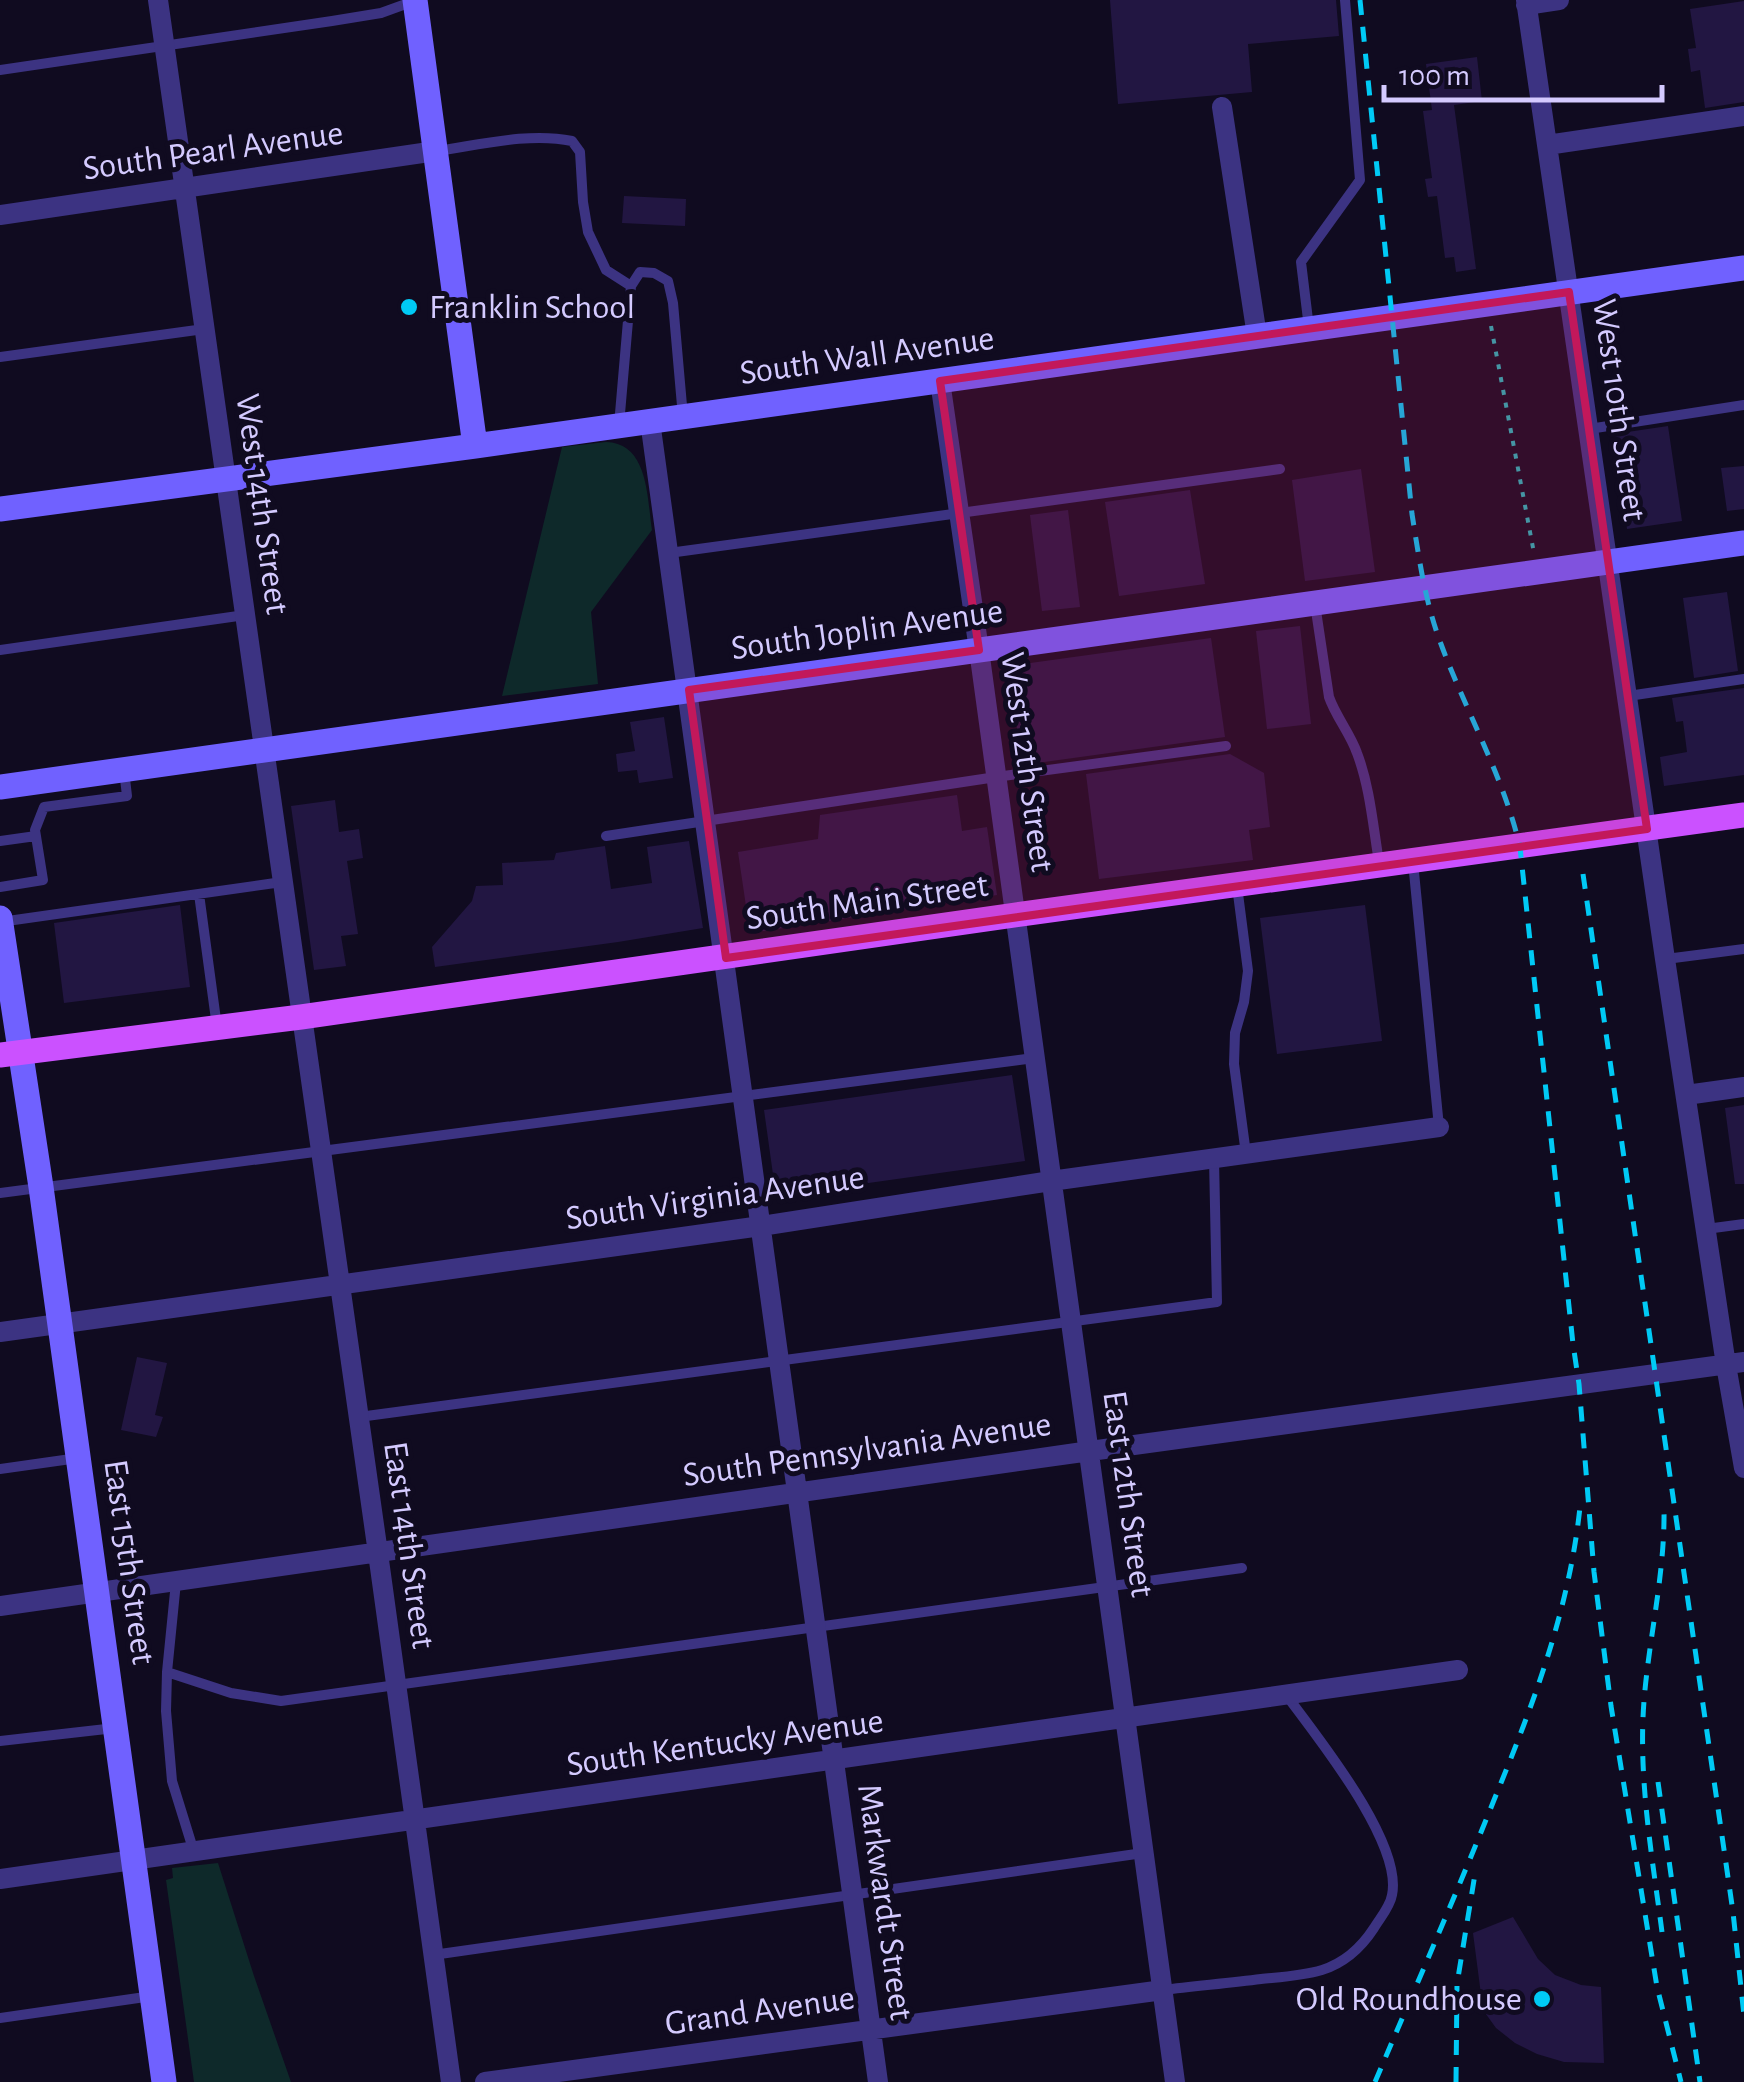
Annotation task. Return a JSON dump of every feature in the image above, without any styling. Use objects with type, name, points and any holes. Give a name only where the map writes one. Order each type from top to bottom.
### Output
[{"type":"main road","name":"South Main Street","points":[[11,1053],[301,1018],[1744,815]]},
{"type":"street","name":"West 14th Street","points":[[158,0],[301,1018]]},
{"type":"street","points":[[415,0],[475,446]]},
{"type":"street","points":[[1526,2],[1559,0]]},
{"type":"street","name":"West 10th Street","points":[[1526,2],[1706,1229],[1735,1363],[1744,1468]]},
{"type":"street","points":[[1222,108],[1257,336]]},
{"type":"street","points":[[1547,145],[1744,116]]},
{"type":"street","name":"South Pearl Avenue","points":[[0,215],[436,151]]},
{"type":"street","name":"South Wall Avenue","points":[[0,509],[1744,268]]},
{"type":"street","name":"West 12th Street","points":[[940,381],[1015,915]]},
{"type":"street","name":"Markwardt Street","points":[[650,421],[878,2082]]},
{"type":"street","name":"South Joplin Avenue","points":[[0,787],[1744,543]]},
{"type":"street","name":"East 12th Street","points":[[1015,915],[1175,2082]]},
{"type":"street","name":"East 15th Street","points":[[0,920],[11,1053],[42,1186],[164,2082]]},
{"type":"street","name":"East 14th Street","points":[[301,1018],[450,2082]]},
{"type":"street","points":[[1686,1095],[1744,1087]]},
{"type":"street","name":"South Virginia Avenue","points":[[0,1332],[1439,1127]]},
{"type":"street","name":"South Pennsylvania Avenue","points":[[0,1606],[1735,1363]]},
{"type":"street","name":"South Kentucky Avenue","points":[[0,1880],[1458,1670]]},
{"type":"street","name":"Grand Avenue","points":[[485,2082],[1163,1990]]},
{"type":"lane","points":[[0,70],[381,13],[415,0]]},
{"type":"lane","points":[[1308,328],[1301,262],[1360,180],[1345,0]]},
{"type":"lane","points":[[436,151],[504,141],[556,138],[572,142],[580,152],[588,232],[606,270],[631,286]]},
{"type":"lane","points":[[619,426],[631,286],[640,272],[654,272],[668,281],[674,302],[683,417]]},
{"type":"lane","points":[[0,358],[204,328]]},
{"type":"lane","points":[[1588,428],[1744,404]]},
{"type":"lane","points":[[669,553],[1280,470]]},
{"type":"lane","points":[[1314,603],[1328,697],[1363,768],[1380,866]]},
{"type":"lane","points":[[0,650],[245,615]]},
{"type":"lane","points":[[1628,696],[1744,679]]},
{"type":"lane","points":[[606,836],[1226,746]]},
{"type":"lane","points":[[44,807],[128,796],[124,770]]},
{"type":"lane","points":[[0,887],[43,880],[35,830],[44,807],[40,781]]},
{"type":"lane","points":[[0,841],[36,836]]},
{"type":"lane","points":[[1413,861],[1439,1127]]},
{"type":"lane","points":[[0,920],[282,882]]},
{"type":"lane","points":[[1237,886],[1248,971],[1234,1033],[1234,1064],[1246,1154]]},
{"type":"lane","points":[[199,894],[217,1028]]},
{"type":"lane","points":[[1665,959],[1744,949]]},
{"type":"lane","points":[[0,1193],[1034,1058]]},
{"type":"lane","points":[[358,1417],[1217,1302],[1214,1159]]},
{"type":"lane","points":[[1706,1229],[1744,1224]]},
{"type":"lane","points":[[0,1468],[79,1458]]},
{"type":"lane","points":[[166,1672],[231,1694],[281,1701],[1242,1568]]},
{"type":"lane","points":[[176,1582],[166,1672],[166,1711],[172,1781],[194,1852]]},
{"type":"lane","points":[[1163,1990],[1302,1975],[1338,1964],[1367,1939],[1392,1898],[1390,1860],[1378,1832],[1288,1696]]},
{"type":"lane","points":[[0,1741],[116,1728]]},
{"type":"lane","points":[[434,1956],[1144,1853]]},
{"type":"lane","points":[[0,2018],[152,1996]]},
{"type":"path","points":[[1487,304],[1538,572]]},
{"type":"highlighted area","points":[[1569,292],[1647,829],[726,958],[689,690],[979,650],[940,381]]},
{"type":"green space","points":[[606,442],[620,445],[638,462],[647,489],[652,530],[591,612],[598,684],[502,696],[562,447]]},
{"type":"green space","points":[[218,1863],[291,2082],[194,2082],[166,1880],[173,1878],[172,1868]]},
{"type":"building","points":[[1110,0],[1336,0],[1339,36],[1248,44],[1252,92],[1118,104]]},
{"type":"building","points":[[1744,1],[1744,102],[1705,108],[1700,70],[1691,72],[1688,49],[1696,48],[1690,9]]},
{"type":"building","points":[[1477,57],[1482,101],[1454,105],[1476,269],[1456,272],[1454,257],[1445,258],[1437,196],[1428,197],[1425,179],[1432,178],[1423,111],[1432,110],[1426,64]]},
{"type":"building","points":[[624,196],[686,199],[685,226],[622,223]]},
{"type":"building","points":[[1668,426],[1682,521],[1627,529],[1614,434]]},
{"type":"building","points":[[1744,466],[1744,509],[1727,511],[1721,468]]},
{"type":"building","points":[[1361,469],[1375,572],[1305,581],[1292,480]]},
{"type":"building","points":[[1190,490],[1205,584],[1119,596],[1105,502]]},
{"type":"building","points":[[1068,510],[1080,607],[1042,611],[1030,515]]},
{"type":"building","points":[[1727,592],[1738,671],[1694,678],[1683,598]]},
{"type":"building","points":[[1300,626],[1311,724],[1267,729],[1256,631]]},
{"type":"building","points":[[1211,638],[1225,737],[1037,763],[1035,747],[1020,750],[1008,666]]},
{"type":"building","points":[[1744,688],[1744,775],[1664,786],[1660,757],[1687,752],[1683,721],[1676,722],[1672,698]]},
{"type":"building","points":[[664,717],[673,778],[639,783],[637,770],[618,772],[616,754],[635,751],[630,722]]},
{"type":"building","points":[[1230,754],[1264,773],[1270,827],[1249,830],[1253,860],[1099,879],[1086,774]]},
{"type":"building","points":[[957,795],[962,831],[987,827],[997,895],[750,933],[738,852],[818,839],[820,815]]},
{"type":"building","points":[[335,800],[339,832],[359,829],[363,858],[347,861],[358,934],[341,936],[346,966],[314,970],[291,806]]},
{"type":"building","points":[[689,841],[703,928],[435,967],[432,947],[472,901],[476,886],[503,885],[502,863],[554,860],[556,853],[605,846],[611,889],[652,883],[647,847]]},
{"type":"building","points":[[180,905],[190,987],[64,1003],[54,923]]},
{"type":"building","points":[[1365,905],[1382,1041],[1277,1054],[1260,918]]},
{"type":"building","points":[[1012,1075],[1025,1161],[776,1196],[764,1110]]},
{"type":"building","points":[[1744,1105],[1744,1184],[1735,1184],[1725,1108]]},
{"type":"building","points":[[137,1357],[167,1363],[155,1415],[163,1417],[156,1437],[121,1430]]},
{"type":"building","name":"Old Roundhouse","points":[[1513,1917],[1538,1959],[1555,1975],[1581,1985],[1601,1987],[1604,2063],[1564,2062],[1537,2054],[1496,2028],[1483,2010],[1473,1933]]},
{"type":"railway","points":[[1360,0],[1420,563],[1441,644],[1494,769],[1520,847],[1611,1706],[1657,1987],[1681,2082]]},
{"type":"railway","points":[[1583,874],[1733,1912],[1744,2016]]},
{"type":"railway","points":[[1375,2082],[1480,1836],[1535,1693],[1567,1583],[1580,1507]]},
{"type":"railway","points":[[1662,1932],[1647,1816],[1643,1730],[1664,1509]]},
{"type":"railway","points":[[1658,1782],[1700,2082]]},
{"type":"railway","points":[[1456,2082],[1457,1984],[1475,1874]]},
{"type":"place","name":"Franklin School","points":[[409,307]]},
{"type":"place","name":"Old Roundhouse","points":[[1542,1999]]}]
